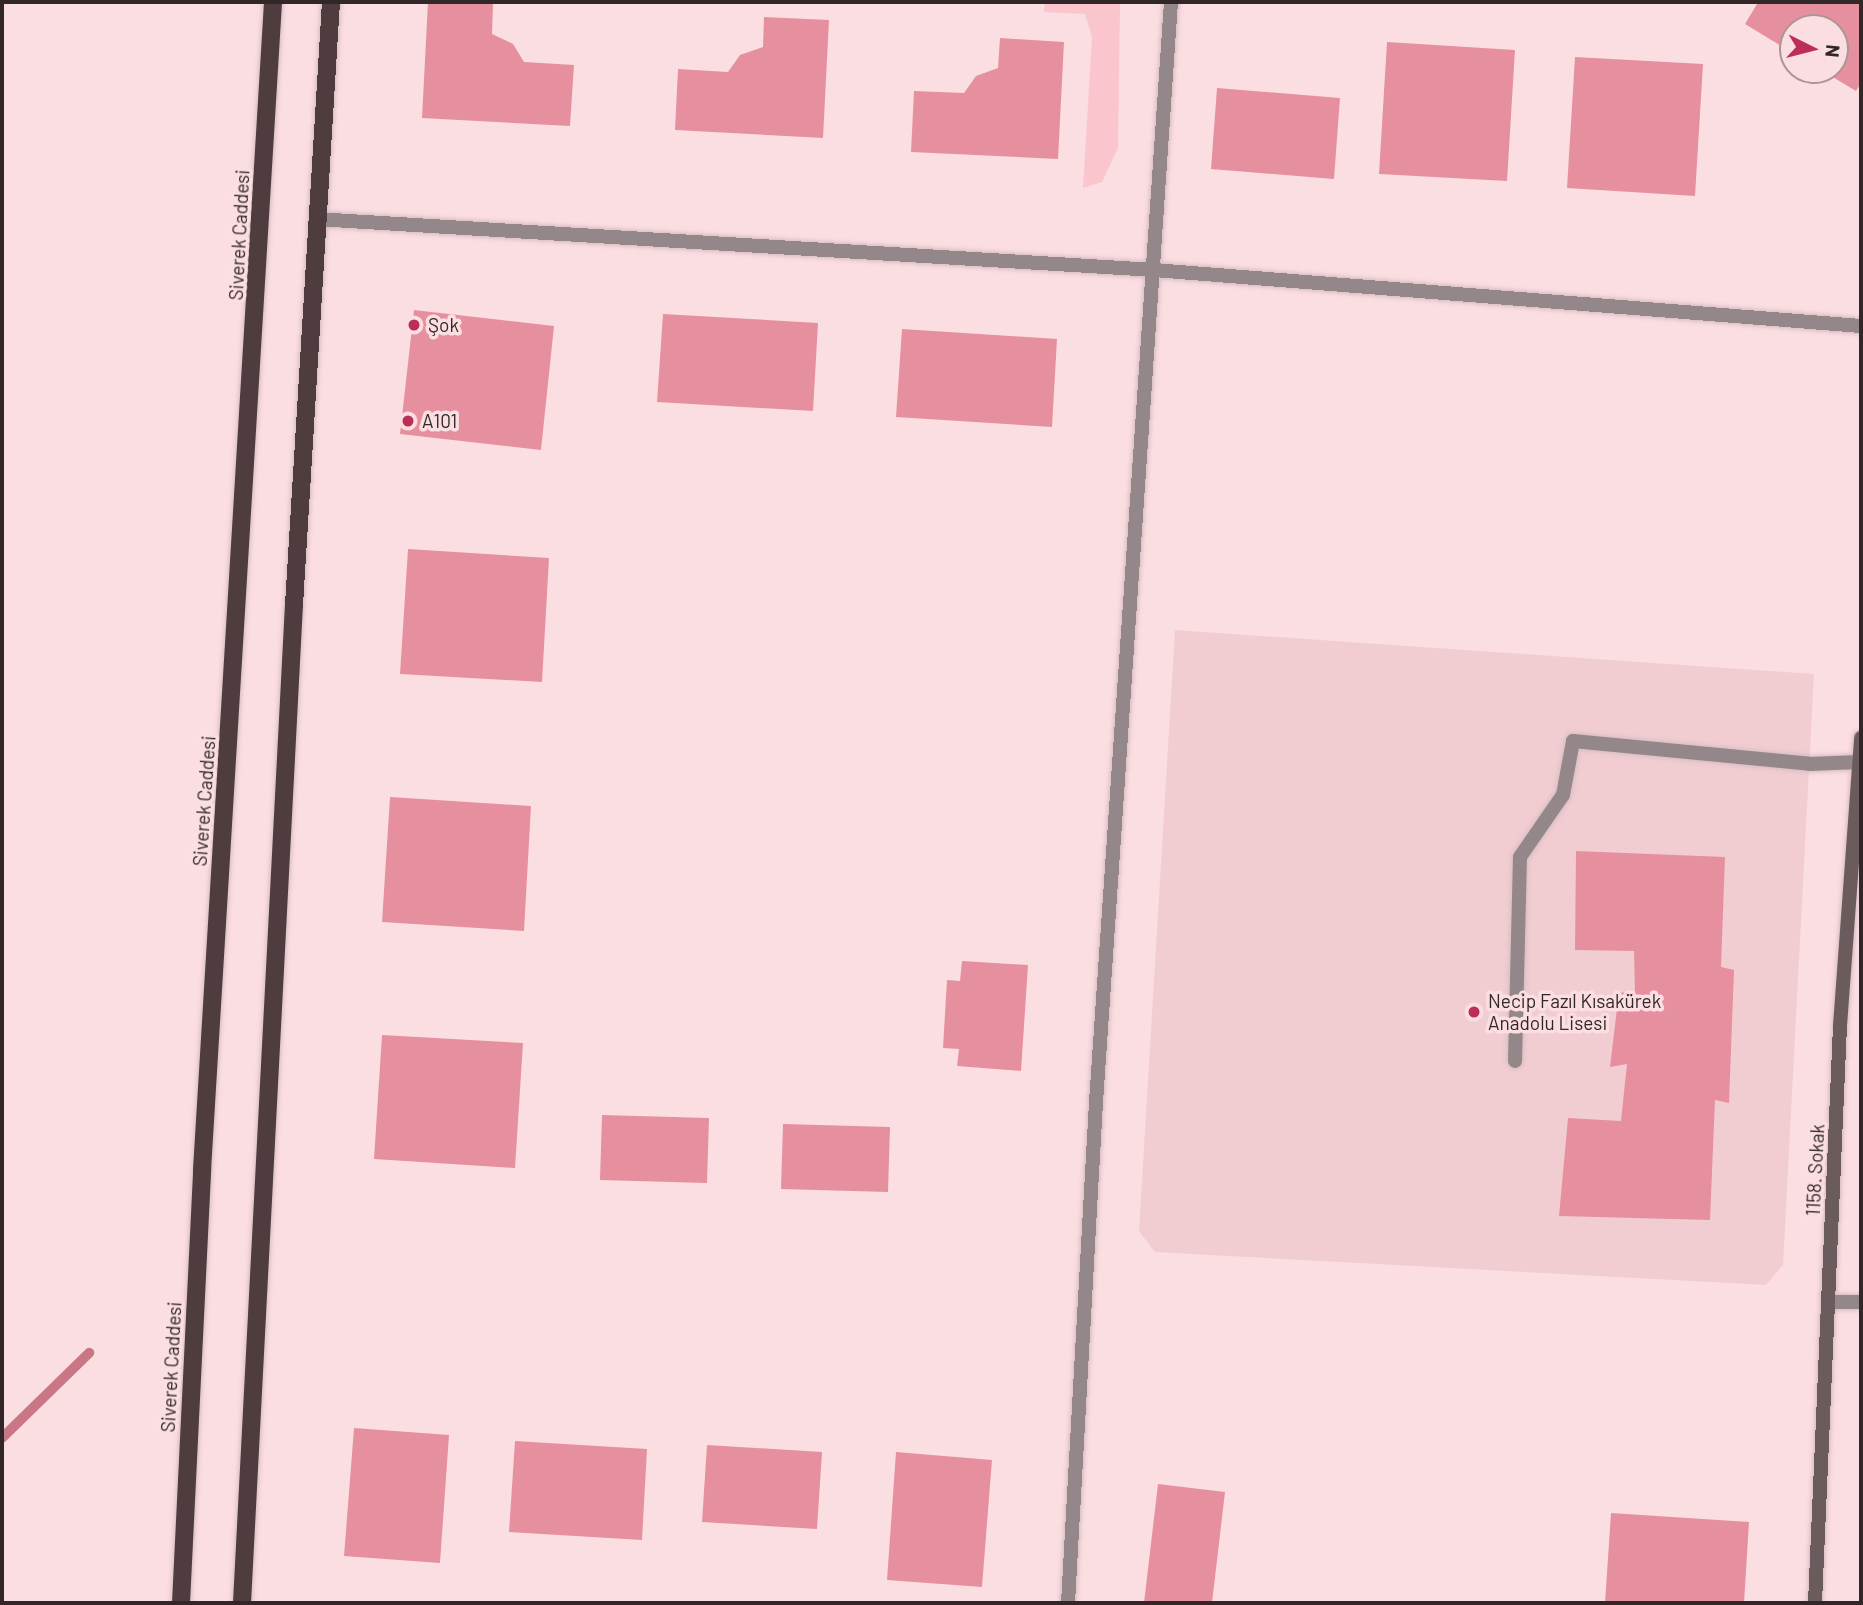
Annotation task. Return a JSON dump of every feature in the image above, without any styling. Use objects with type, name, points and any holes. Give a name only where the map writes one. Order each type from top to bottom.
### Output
[{"type":"main road","name":"Siverek Caddesi","points":[[181,1603],[202,1170],[273,2]]},
{"type":"main road","points":[[242,1603],[316,219],[331,2]]},
{"type":"street","points":[[1069,1603],[1096,1102],[1171,2]]},
{"type":"street","points":[[316,219],[1154,270],[1861,326]]},
{"type":"street","name":"1158. Sokak","points":[[1815,1603],[1840,1026],[1861,738]]},
{"type":"street","points":[[1515,1062],[1520,858],[1563,795],[1573,741],[1810,764],[1859,762]]},
{"type":"street","points":[[1828,1302],[1861,1302]]},
{"type":"shaded area","points":[[1045,2],[1120,2],[1118,148],[1102,182],[1083,188],[1092,37],[1085,14],[1044,12]]},
{"type":"shaded area","name":"Necip Fazıl Kısakürek Anadolu Lisesi","points":[[1175,630],[1814,674],[1783,1265],[1766,1285],[1155,1252],[1139,1231]]},
{"type":"building","points":[[428,2],[493,4],[492,34],[513,44],[524,62],[574,65],[570,126],[422,118]]},
{"type":"building","points":[[1754,2],[1861,2],[1861,83],[1856,91],[1844,84],[1849,84],[1849,14],[1779,14],[1779,45],[1745,24],[1757,4]]},
{"type":"building","points":[[764,17],[829,20],[823,138],[675,130],[678,69],[728,72],[740,55],[763,47]]},
{"type":"building","points":[[1000,38],[1064,42],[1058,159],[911,152],[914,91],[964,93],[976,76],[998,68]]},
{"type":"building","points":[[1387,42],[1515,50],[1507,181],[1379,174]]},
{"type":"building","points":[[1575,57],[1703,64],[1695,196],[1567,188]]},
{"type":"building","points":[[1217,88],[1340,98],[1334,179],[1211,169]]},
{"type":"building","points":[[414,310],[554,326],[541,450],[400,434]]},
{"type":"building","points":[[663,314],[818,323],[813,411],[657,402]]},
{"type":"building","points":[[902,329],[1057,339],[1052,427],[896,417]]},
{"type":"building","points":[[408,549],[549,558],[542,682],[400,674]]},
{"type":"building","points":[[390,797],[531,806],[524,931],[382,922]]},
{"type":"building","points":[[1576,851],[1725,857],[1721,967],[1734,970],[1729,1103],[1715,1100],[1710,1220],[1559,1216],[1568,1118],[1621,1121],[1627,1064],[1610,1067],[1619,992],[1635,994],[1634,951],[1575,950]]},
{"type":"building","points":[[962,961],[1028,965],[1021,1071],[957,1066],[959,1049],[943,1048],[947,980],[960,981]]},
{"type":"building","points":[[382,1035],[523,1043],[515,1168],[374,1159]]},
{"type":"building","points":[[602,1115],[709,1118],[707,1183],[600,1180]]},
{"type":"building","points":[[783,1124],[890,1127],[888,1192],[781,1189]]},
{"type":"building","points":[[354,1428],[449,1435],[440,1563],[344,1556]]},
{"type":"building","points":[[515,1441],[647,1449],[642,1540],[509,1532]]},
{"type":"building","points":[[707,1445],[822,1452],[817,1529],[702,1522]]},
{"type":"building","points":[[896,1452],[992,1460],[982,1587],[887,1580]]},
{"type":"building","points":[[1158,1484],[1225,1492],[1212,1603],[1144,1603]]},
{"type":"building","points":[[1611,1513],[1749,1522],[1744,1603],[1605,1603]]},
{"type":"waterway","points":[[2,1438],[89,1353]]},
{"type":"place","name":"Şok","points":[[414,325]]},
{"type":"place","name":"A101","points":[[408,421]]},
{"type":"place","name":"Necip Fazıl Kısakürek Anadolu Lisesi","points":[[1474,1012]]}]
